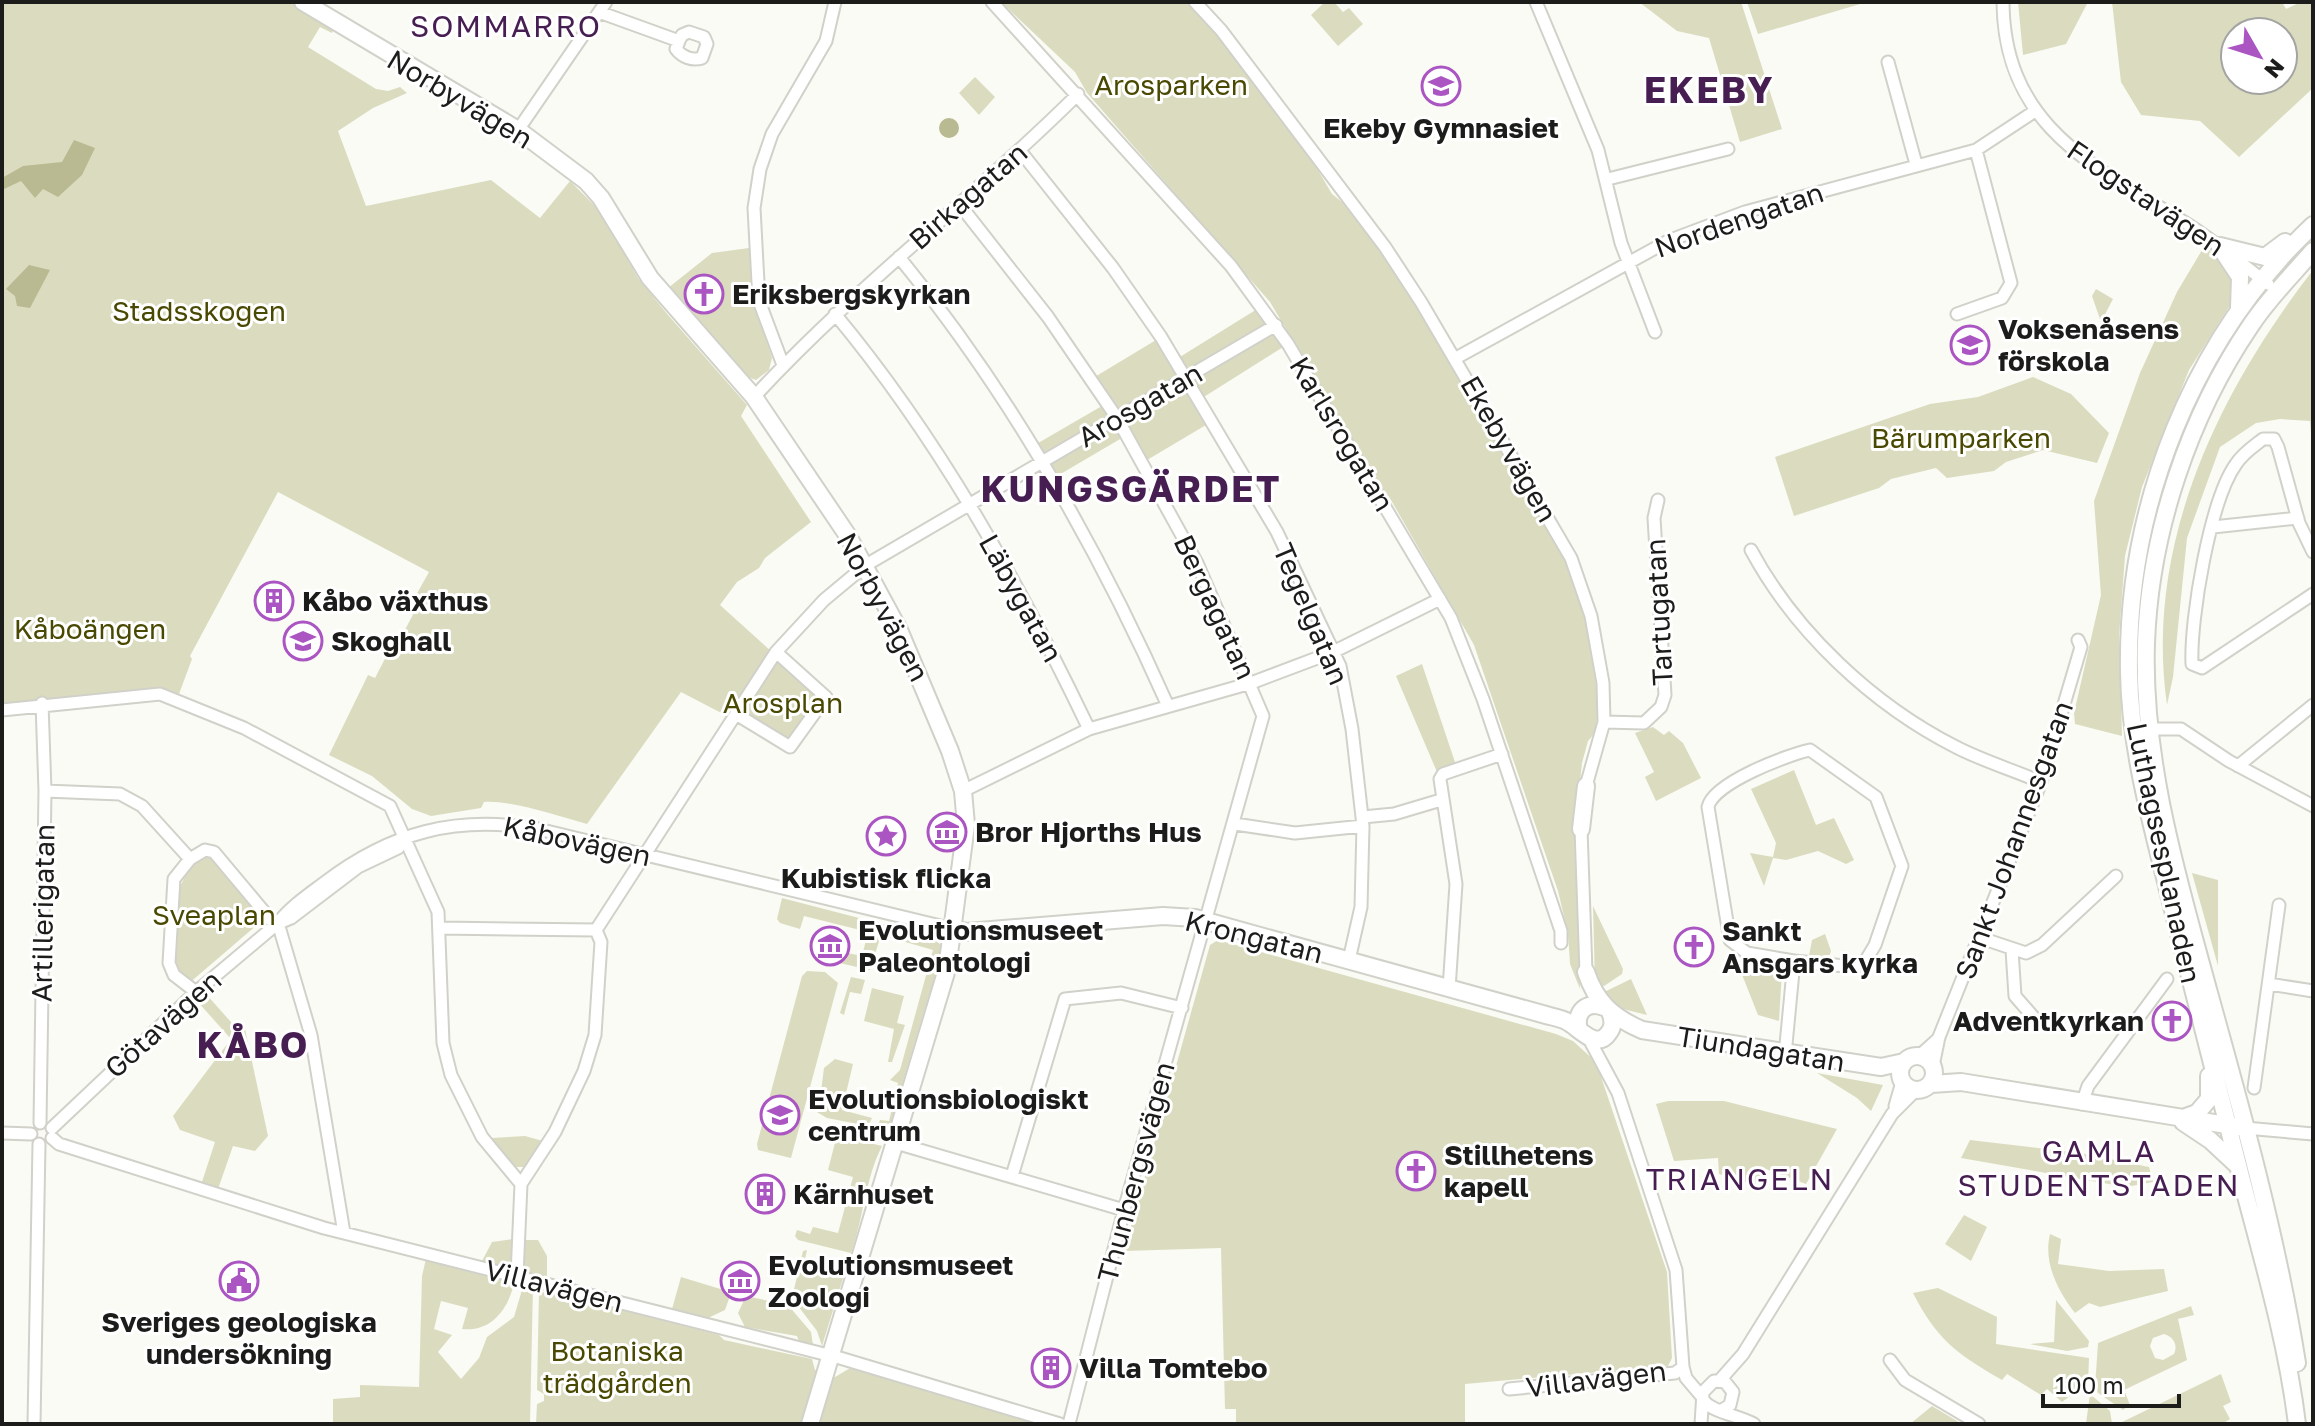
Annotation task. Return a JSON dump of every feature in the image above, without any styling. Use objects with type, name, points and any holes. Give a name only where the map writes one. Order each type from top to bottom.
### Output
[{"type":"street","name":"Norbyvägen","points":[[303,2],[518,130],[586,181],[601,198],[662,294],[754,397],[866,565],[926,689],[963,791],[966,825],[947,969],[810,1424]]},
{"type":"street","points":[[783,365],[759,301],[754,208],[760,169],[772,134],[826,41],[835,2]]},
{"type":"street","name":"Karlsrogatan","points":[[992,2],[1231,266],[1276,325],[1440,599],[1464,648],[1561,931],[1561,943]]},
{"type":"street","name":"Ekebyvägen","points":[[1195,2],[1221,30],[1385,247],[1456,358],[1571,558],[1597,642],[1604,722],[1586,786],[1581,829],[1586,972],[1582,1010]]},
{"type":"street","points":[[1536,2],[1608,179],[1627,260],[1655,332]]},
{"type":"street","name":"Flogstavägen","points":[[2003,2],[2012,65],[2035,111],[2080,158],[2220,246],[2277,291]]},
{"type":"street","points":[[518,130],[603,7],[679,41]]},
{"type":"street","points":[[1888,62],[1916,164]]},
{"type":"street","name":"Birkagatan","points":[[754,397],[835,314],[1021,152],[1078,94]]},
{"type":"street","name":"Nordengatan","points":[[1456,358],[1627,260],[1711,223],[1916,164],[1976,150],[2035,111]]},
{"type":"street","points":[[1608,179],[1728,149]]},
{"type":"street","points":[[1957,314],[2002,298],[2011,283],[1976,150]]},
{"type":"street","name":"Tegelgatan","points":[[1021,152],[1113,268],[1185,379],[1277,532],[1340,666],[1352,729],[1363,822],[1361,907],[1349,960]]},
{"type":"street","name":"Bergagatan","points":[[960,205],[1048,317],[1117,418],[1197,563],[1263,716],[1206,921]]},
{"type":"street","points":[[2220,246],[2265,257],[2313,217]]},
{"type":"street","name":"Luthagsesplanaden","points":[[2297,1424],[2282,1343],[2238,1166],[2237,1127],[2129,673],[2135,564],[2160,466],[2185,405],[2213,350],[2238,314],[2263,280],[2313,225]]},
{"type":"street","points":[[2220,246],[2240,277],[2238,314]]},
{"type":"street","name":"Luthagsesplanaden","points":[[2307,1424],[2270,1227],[2206,1038],[2150,817],[2142,729],[2154,567],[2179,473],[2224,368],[2277,291],[2313,251]]},
{"type":"street","points":[[899,257],[982,366],[1042,462],[1119,597],[1168,706]]},
{"type":"street","name":"Läbygatan","points":[[835,314],[883,374],[969,505],[1046,638],[1089,729]]},
{"type":"street","name":"Arosgatan","points":[[596,930],[776,652],[815,609],[866,565],[1276,325]]},
{"type":"street","points":[[2313,552],[2298,518],[2278,447],[2269,438],[2236,463],[2213,527],[2192,631],[2192,664],[2197,668],[2210,663],[2313,594]]},
{"type":"street","name":"Tartugatan","points":[[1604,722],[1644,723],[1661,707],[1665,695],[1654,518],[1658,500]]},
{"type":"street","points":[[2213,527],[2298,518]]},
{"type":"street","points":[[1751,550],[1790,609],[1873,693],[1917,725],[1958,748],[2041,782]]},
{"type":"street","points":[[963,791],[1089,729],[1251,683],[1333,652],[1440,599]]},
{"type":"street","name":"Sankt Johannesgatan","points":[[1917,1074],[1939,1037],[2041,782],[2081,647],[2078,640]]},
{"type":"street","points":[[736,714],[790,747],[826,697],[776,652]]},
{"type":"street","points":[[2,710],[144,693],[177,699],[256,734],[382,801],[396,814],[438,912],[440,1008],[451,1075],[482,1137],[521,1184]]},
{"type":"street","name":"Artillerigatan","points":[[42,703],[48,1130]]},
{"type":"street","points":[[2238,766],[2313,705]]},
{"type":"street","points":[[2142,729],[2181,729],[2238,766],[2313,806]]},
{"type":"street","points":[[1810,750],[1876,797],[1902,866],[1875,945],[1863,965],[1855,967],[1794,961],[1749,954],[1730,940],[1708,807],[1713,795],[1728,785],[1810,750]]},
{"type":"street","points":[[1449,989],[1456,884],[1440,779],[1443,774],[1502,754]]},
{"type":"street","points":[[45,791],[120,794],[142,806],[190,859]]},
{"type":"street","points":[[1235,824],[1295,833],[1363,822],[1441,800]]},
{"type":"street","name":"Kåbovägen","points":[[407,838],[446,825],[484,822],[538,829],[953,929]]},
{"type":"street","name":"Götavägen","points":[[48,1130],[196,992],[278,923],[291,918],[358,867],[398,848],[407,838]]},
{"type":"street","points":[[196,992],[174,975],[169,963],[174,879],[190,859],[205,850],[214,852],[271,920],[278,923],[311,1035],[344,1233]]},
{"type":"street","points":[[1981,938],[2026,953],[2042,945],[2116,876]]},
{"type":"street","points":[[2254,1088],[2279,905]]},
{"type":"street","name":"Krongatan","points":[[953,929],[971,931],[1163,916],[1206,921],[1546,1015],[1584,1034]]},
{"type":"street","name":"Thunbergsvägen","points":[[1069,1424],[1124,1210],[1206,921]]},
{"type":"street","points":[[439,928],[596,930],[601,942],[595,1035],[569,1105],[521,1184],[517,1276]]},
{"type":"street","points":[[2012,950],[2015,996],[2036,1020]]},
{"type":"street","points":[[1785,1055],[1794,961]]},
{"type":"street","name":"Ekebyvägen","points":[[1586,972],[1592,990],[1607,1009]]},
{"type":"street","points":[[2082,1104],[2088,1086],[2167,979]]},
{"type":"street","points":[[2269,984],[2313,991]]},
{"type":"street","points":[[1012,1176],[1065,999],[1121,993],[1182,1008]]},
{"type":"street","points":[[1607,1068],[1608,1035],[1613,1027],[1607,1009],[1594,1004],[1582,1010],[1584,1034],[1607,1068],[1676,1270],[1686,1378],[1704,1400],[1753,1423]]},
{"type":"street","name":"Tiundagatan","points":[[1607,1009],[1642,1030]]},
{"type":"street","name":"Krongatan","points":[[1546,1015],[1582,1010]]},
{"type":"street","name":"Tiundagatan","points":[[1608,1035],[1642,1030],[1785,1055],[1881,1067],[2178,1119],[2313,1134]]},
{"type":"street","points":[[1584,1034],[1608,1035]]},
{"type":"street","points":[[2178,1119],[2197,1113],[2209,1099],[2206,1038]]},
{"type":"street","points":[[1701,1424],[1704,1400],[1715,1382],[1743,1354],[1917,1074]]},
{"type":"street","points":[[2178,1119],[2210,1140],[2238,1166]]},
{"type":"street","points":[[2,1133],[35,1139],[48,1130]]},
{"type":"street","points":[[35,1139],[48,1130]]},
{"type":"street","name":"Villavägen","points":[[48,1130],[59,1144],[344,1233],[831,1357],[1060,1424]]},
{"type":"street","points":[[34,1424],[35,1139]]},
{"type":"street","points":[[896,1143],[1124,1210]]},
{"type":"street","points":[[1709,1424],[1720,1410],[1730,1405],[1743,1354]]},
{"type":"street","points":[[1890,1360],[1905,1380],[1979,1424]]},
{"type":"street","points":[[1683,1367],[1732,1391],[1753,1423]]},
{"type":"street","name":"Villavägen","points":[[1509,1389],[1675,1373],[1683,1367]]},
{"type":"green space","name":"Stadsskogen","points":[[2,2],[296,2],[333,30],[332,33],[320,27],[308,47],[376,89],[388,91],[400,87],[407,93],[373,108],[338,131],[366,206],[491,180],[540,218],[570,181],[599,210],[638,278],[747,405],[741,416],[811,522],[765,558],[759,568],[737,582],[720,605],[772,652],[729,717],[681,692],[587,824],[508,803],[484,802],[481,808],[431,816],[412,809],[372,776],[329,755],[368,675],[375,678],[391,647],[397,645],[418,605],[415,597],[429,572],[278,492],[190,656],[192,659],[179,694],[139,689],[2,706]]},
{"type":"green space","name":"Arosparken","points":[[1001,2],[1189,2],[1201,12],[1302,143],[1332,194],[1352,210],[1377,245],[1416,305],[1566,560],[1586,619],[1599,704],[1595,733],[1588,741],[1582,763],[1575,829],[1580,989],[1570,964],[1568,933],[1558,891],[1474,645],[1391,500],[1385,496],[1270,302],[1087,93],[1075,72]]},
{"type":"green space","points":[[1325,2],[1334,2],[1343,12],[1349,8],[1363,24],[1338,46],[1311,15]]},
{"type":"green space","points":[[1639,2],[1741,2],[1782,129],[1740,142],[1709,38],[1677,31]]},
{"type":"green space","points":[[1747,2],[1867,2],[1758,34]]},
{"type":"green space","points":[[2018,2],[2088,2],[2066,44],[2023,55]]},
{"type":"green space","points":[[2112,2],[2282,2],[2286,9],[2301,2],[2313,2],[2313,88],[2239,157],[2200,121],[2141,115],[2121,82]]},
{"type":"green space","points":[[975,77],[995,97],[979,115],[959,93]]},
{"type":"green space","points":[[2205,245],[2233,277],[2234,299],[2189,370],[2142,487],[2125,556],[2119,636],[2122,736],[2075,724],[2074,713],[2101,595],[2094,501],[2140,373],[2177,292]]},
{"type":"green space","points":[[749,248],[753,298],[772,358],[769,370],[756,380],[748,377],[668,288],[712,253]]},
{"type":"green space","points":[[2313,270],[2313,460],[2310,421],[2280,419],[2256,423],[2220,447],[2187,538],[2173,677],[2167,705],[2163,645],[2167,587],[2178,529],[2196,474],[2219,420],[2247,367]]},
{"type":"green space","points":[[2096,289],[2113,299],[2101,322],[2092,296]]},
{"type":"green space","points":[[1262,306],[1288,344],[1199,400],[1211,422],[1142,463],[1127,435],[1052,479],[1033,446],[1107,403],[1093,378],[1161,337],[1175,360]]},
{"type":"green space","name":"Bärumparken","points":[[2033,377],[2071,394],[2109,433],[2097,463],[2043,450],[2006,462],[1994,471],[1947,478],[1936,468],[1891,479],[1879,488],[1794,516],[1775,457],[1930,404],[1978,397]]},
{"type":"green space","name":"Arosplan","points":[[780,659],[822,696],[790,741],[746,714],[744,709]]},
{"type":"green space","points":[[1422,664],[1458,771],[1440,779],[1396,676]]},
{"type":"green space","points":[[1653,727],[1664,735],[1669,731],[1683,743],[1701,778],[1656,801],[1645,777],[1654,772],[1635,733]]},
{"type":"green space","points":[[1794,770],[1816,825],[1834,818],[1854,860],[1846,864],[1818,851],[1786,860],[1773,858],[1764,886],[1750,853],[1773,857],[1776,843],[1751,789]]},
{"type":"green space","name":"Sveaplan","points":[[210,855],[264,919],[187,985],[174,967],[180,887],[191,863]]},
{"type":"green space","points":[[2192,873],[2218,880],[2218,966]]},
{"type":"green space","points":[[782,898],[932,937],[941,945],[939,962],[888,1131],[882,1131],[879,1123],[880,1120],[889,1121],[898,1083],[890,1080],[900,1070],[933,950],[881,935],[870,970],[831,961],[833,950],[862,956],[868,932],[804,916],[800,929],[780,923],[777,919]]},
{"type":"green space","points":[[1593,906],[1623,969],[1622,974],[1604,986],[1595,985]]},
{"type":"green space","points":[[1825,934],[1831,951],[1828,960],[1809,956],[1812,940]]},
{"type":"green space","points":[[1218,940],[1556,1034],[1573,1041],[1596,1062],[1667,1272],[1672,1358],[1668,1366],[1465,1384],[1465,1424],[1236,1424],[1236,1409],[1225,1409],[1221,1248],[1124,1251],[1210,945]]},
{"type":"green space","points":[[1742,960],[1776,966],[1782,971],[1779,1021],[1758,1015],[1737,962]]},
{"type":"green space","points":[[807,971],[825,972],[838,983],[791,1158],[758,1150],[757,1144],[802,976]]},
{"type":"green space","points":[[851,977],[865,980],[861,994],[850,992],[844,1015],[840,1013]]},
{"type":"green space","points":[[1631,979],[1647,1015],[1619,1008],[1600,994]]},
{"type":"green space","points":[[872,988],[904,996],[897,1023],[905,1025],[892,1062],[888,1062],[894,1029],[864,1021]]},
{"type":"green space","points":[[206,994],[239,1031],[245,1029],[268,1136],[255,1151],[233,1146],[218,1189],[201,1185],[215,1142],[180,1130],[173,1116],[231,1039],[197,1001]]},
{"type":"green space","points":[[835,1059],[853,1064],[842,1110],[872,1118],[868,1126],[827,1118],[815,1111],[815,1099],[820,1099],[824,1068]]},
{"type":"green space","points":[[1817,1073],[1883,1085],[1871,1111],[1857,1098]]},
{"type":"green space","points":[[1668,1101],[1724,1101],[1837,1129],[1806,1184],[1766,1169],[1757,1185],[1719,1174],[1718,1158],[1674,1161],[1656,1104]]},
{"type":"green space","points":[[837,1135],[882,1146],[851,1253],[798,1240],[795,1236],[797,1230],[810,1234],[813,1227],[838,1233],[853,1177],[828,1170]]},
{"type":"green space","points":[[525,1136],[543,1141],[526,1167],[512,1167],[491,1138]]},
{"type":"green space","points":[[1970,1140],[2080,1153],[2149,1167],[2153,1182],[2126,1187],[1961,1158]]},
{"type":"green space","points":[[1964,1215],[1987,1227],[1971,1261],[1945,1244]]},
{"type":"green space","points":[[2050,1234],[2061,1239],[2058,1264],[2109,1271],[2164,1269],[2168,1291],[2100,1307],[2089,1303],[2075,1313],[2050,1266]]},
{"type":"green space","points":[[513,1239],[512,1261],[507,1267],[482,1261],[492,1242]]},
{"type":"green space","points":[[523,1240],[538,1240],[547,1256],[547,1280],[524,1273]]},
{"type":"green space","points":[[807,1250],[805,1259],[838,1267],[841,1260],[848,1262],[822,1346],[817,1331],[792,1298],[803,1251]]},
{"type":"green space","points":[[426,1259],[511,1278],[514,1283],[503,1310],[482,1327],[462,1329],[468,1308],[441,1301],[434,1329],[452,1335],[438,1352],[461,1379],[479,1358],[487,1337],[514,1317],[524,1283],[533,1285],[530,1424],[333,1424],[333,1399],[360,1397],[360,1385],[419,1387],[422,1276]]},
{"type":"green space","points":[[681,1277],[727,1291],[730,1296],[725,1310],[708,1318],[672,1309]]},
{"type":"green space","points":[[1938,1288],[1997,1317],[1996,1344],[2089,1358],[2088,1383],[2062,1402],[2047,1389],[2041,1395],[2007,1374],[2002,1380],[1972,1362],[1940,1334],[1913,1293]]},
{"type":"green space","name":"Botaniska trädgården","points":[[539,1291],[599,1304],[600,1310],[612,1307],[719,1335],[724,1340],[812,1359],[815,1370],[835,1377],[852,1367],[1039,1424],[536,1424],[537,1404],[544,1401],[544,1394],[537,1390]]},
{"type":"green space","points":[[746,1296],[788,1305],[811,1332],[813,1345],[799,1341],[797,1336],[745,1327],[738,1313]]},
{"type":"green space","points":[[2056,1300],[2089,1341],[2088,1347],[2067,1351],[2030,1344],[2054,1342]]},
{"type":"green space","points":[[2191,1306],[2194,1315],[2178,1319],[2187,1360],[2124,1390],[2130,1405],[2123,1410],[2098,1393],[2095,1387],[2098,1343]],"holes":[[[2167,1335],[2173,1339],[2174,1354],[2163,1360],[2155,1358],[2150,1346],[2153,1338]]]},
{"type":"green space","points":[[2221,1374],[2231,1402],[2223,1406],[2230,1419],[2222,1424],[2118,1424]]},
{"type":"green space","points":[[2090,1394],[2110,1411],[2112,1424],[2086,1424]]},
{"type":"green space","points":[[1932,1406],[1962,1424],[1910,1424]]},
{"type":"shaded area","points":[[949,118],[956,121],[959,128],[956,135],[949,138],[942,135],[939,128],[942,121]]},
{"type":"shaded area","points":[[74,140],[95,148],[82,175],[58,197],[43,189],[35,198],[21,181],[2,190],[2,178],[23,166],[62,162]]},
{"type":"shaded area","points":[[29,265],[50,270],[30,308],[17,306],[15,296],[6,289]]},
{"type":"place","name":"Ekeby Gymnasiet","points":[[1441,86]]},
{"type":"place","name":"Eriksbergskyrkan","points":[[704,294]]},
{"type":"place","name":"Voksenåsens förskola","points":[[1970,345]]},
{"type":"place","name":"Kåbo växthus","points":[[274,601]]},
{"type":"place","name":"Skoghall","points":[[303,641]]},
{"type":"place","name":"Bror Hjorths Hus","points":[[947,832]]},
{"type":"place","name":"Kubistisk flicka","points":[[886,836]]},
{"type":"place","name":"Evolutionsmuseet Paleontologi","points":[[830,946]]},
{"type":"place","name":"Sankt Ansgars kyrka","points":[[1694,947]]},
{"type":"place","name":"Adventkyrkan","points":[[2172,1021]]},
{"type":"place","name":"Evolutionsbiologiskt centrum","points":[[780,1115]]},
{"type":"place","name":"Stillhetens kapell","points":[[1416,1171]]},
{"type":"place","name":"Kärnhuset","points":[[765,1194]]},
{"type":"place","name":"Sveriges geologiska undersökning","points":[[239,1281]]},
{"type":"place","name":"Evolutionsmuseet Zoologi","points":[[740,1281]]},
{"type":"place","name":"Villa Tomtebo","points":[[1051,1368]]},
{"type":"district","name":"SOMMARRO","points":[[506,27]]},
{"type":"district","name":"EKEBY","points":[[1709,90]]},
{"type":"district","name":"KUNGSGÄRDET","points":[[1131,489]]},
{"type":"district","name":"KÅBO","points":[[253,1045]]},
{"type":"district","name":"GAMLA STUDENTSTADEN","points":[[2099,1169]]},
{"type":"district","name":"TRIANGELN","points":[[1740,1180]]},
{"type":"park label","name":"Kåboängen","points":[[90,629]]}]
